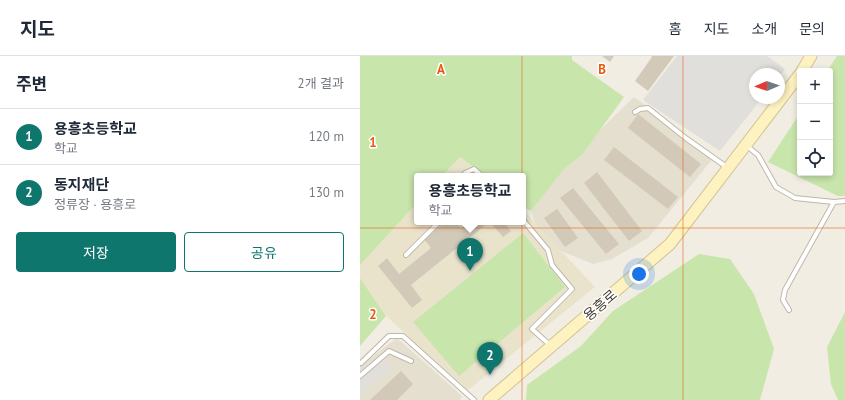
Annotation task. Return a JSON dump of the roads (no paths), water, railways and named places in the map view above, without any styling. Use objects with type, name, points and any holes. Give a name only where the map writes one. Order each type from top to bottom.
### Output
[{"type":"street","points":[[804,68],[811,56]]},
{"type":"street","name":"용흥로","points":[[494,399],[551,347],[670,244],[797,78]]},
{"type":"lane","points":[[635,112],[640,109],[648,108],[687,139],[729,168]]},
{"type":"lane","points":[[746,146],[758,155],[776,187],[795,198],[834,202],[845,201]]},
{"type":"lane","points":[[465,173],[474,169],[479,173]]},
{"type":"lane","points":[[789,310],[783,300],[785,290],[834,202]]},
{"type":"lane","points":[[526,224],[548,250],[552,264],[572,289],[532,328],[551,347]]},
{"type":"lane","points":[[406,255],[435,225]]},
{"type":"lane","points":[[361,363],[390,336],[403,336],[474,400]]},
{"type":"lane","points":[[360,376],[389,351],[411,361]]},
{"type":"place","name":"용흥초등학교","points":[[470,271]]},
{"type":"place","name":"동지재단","points":[[490,375]]}]
